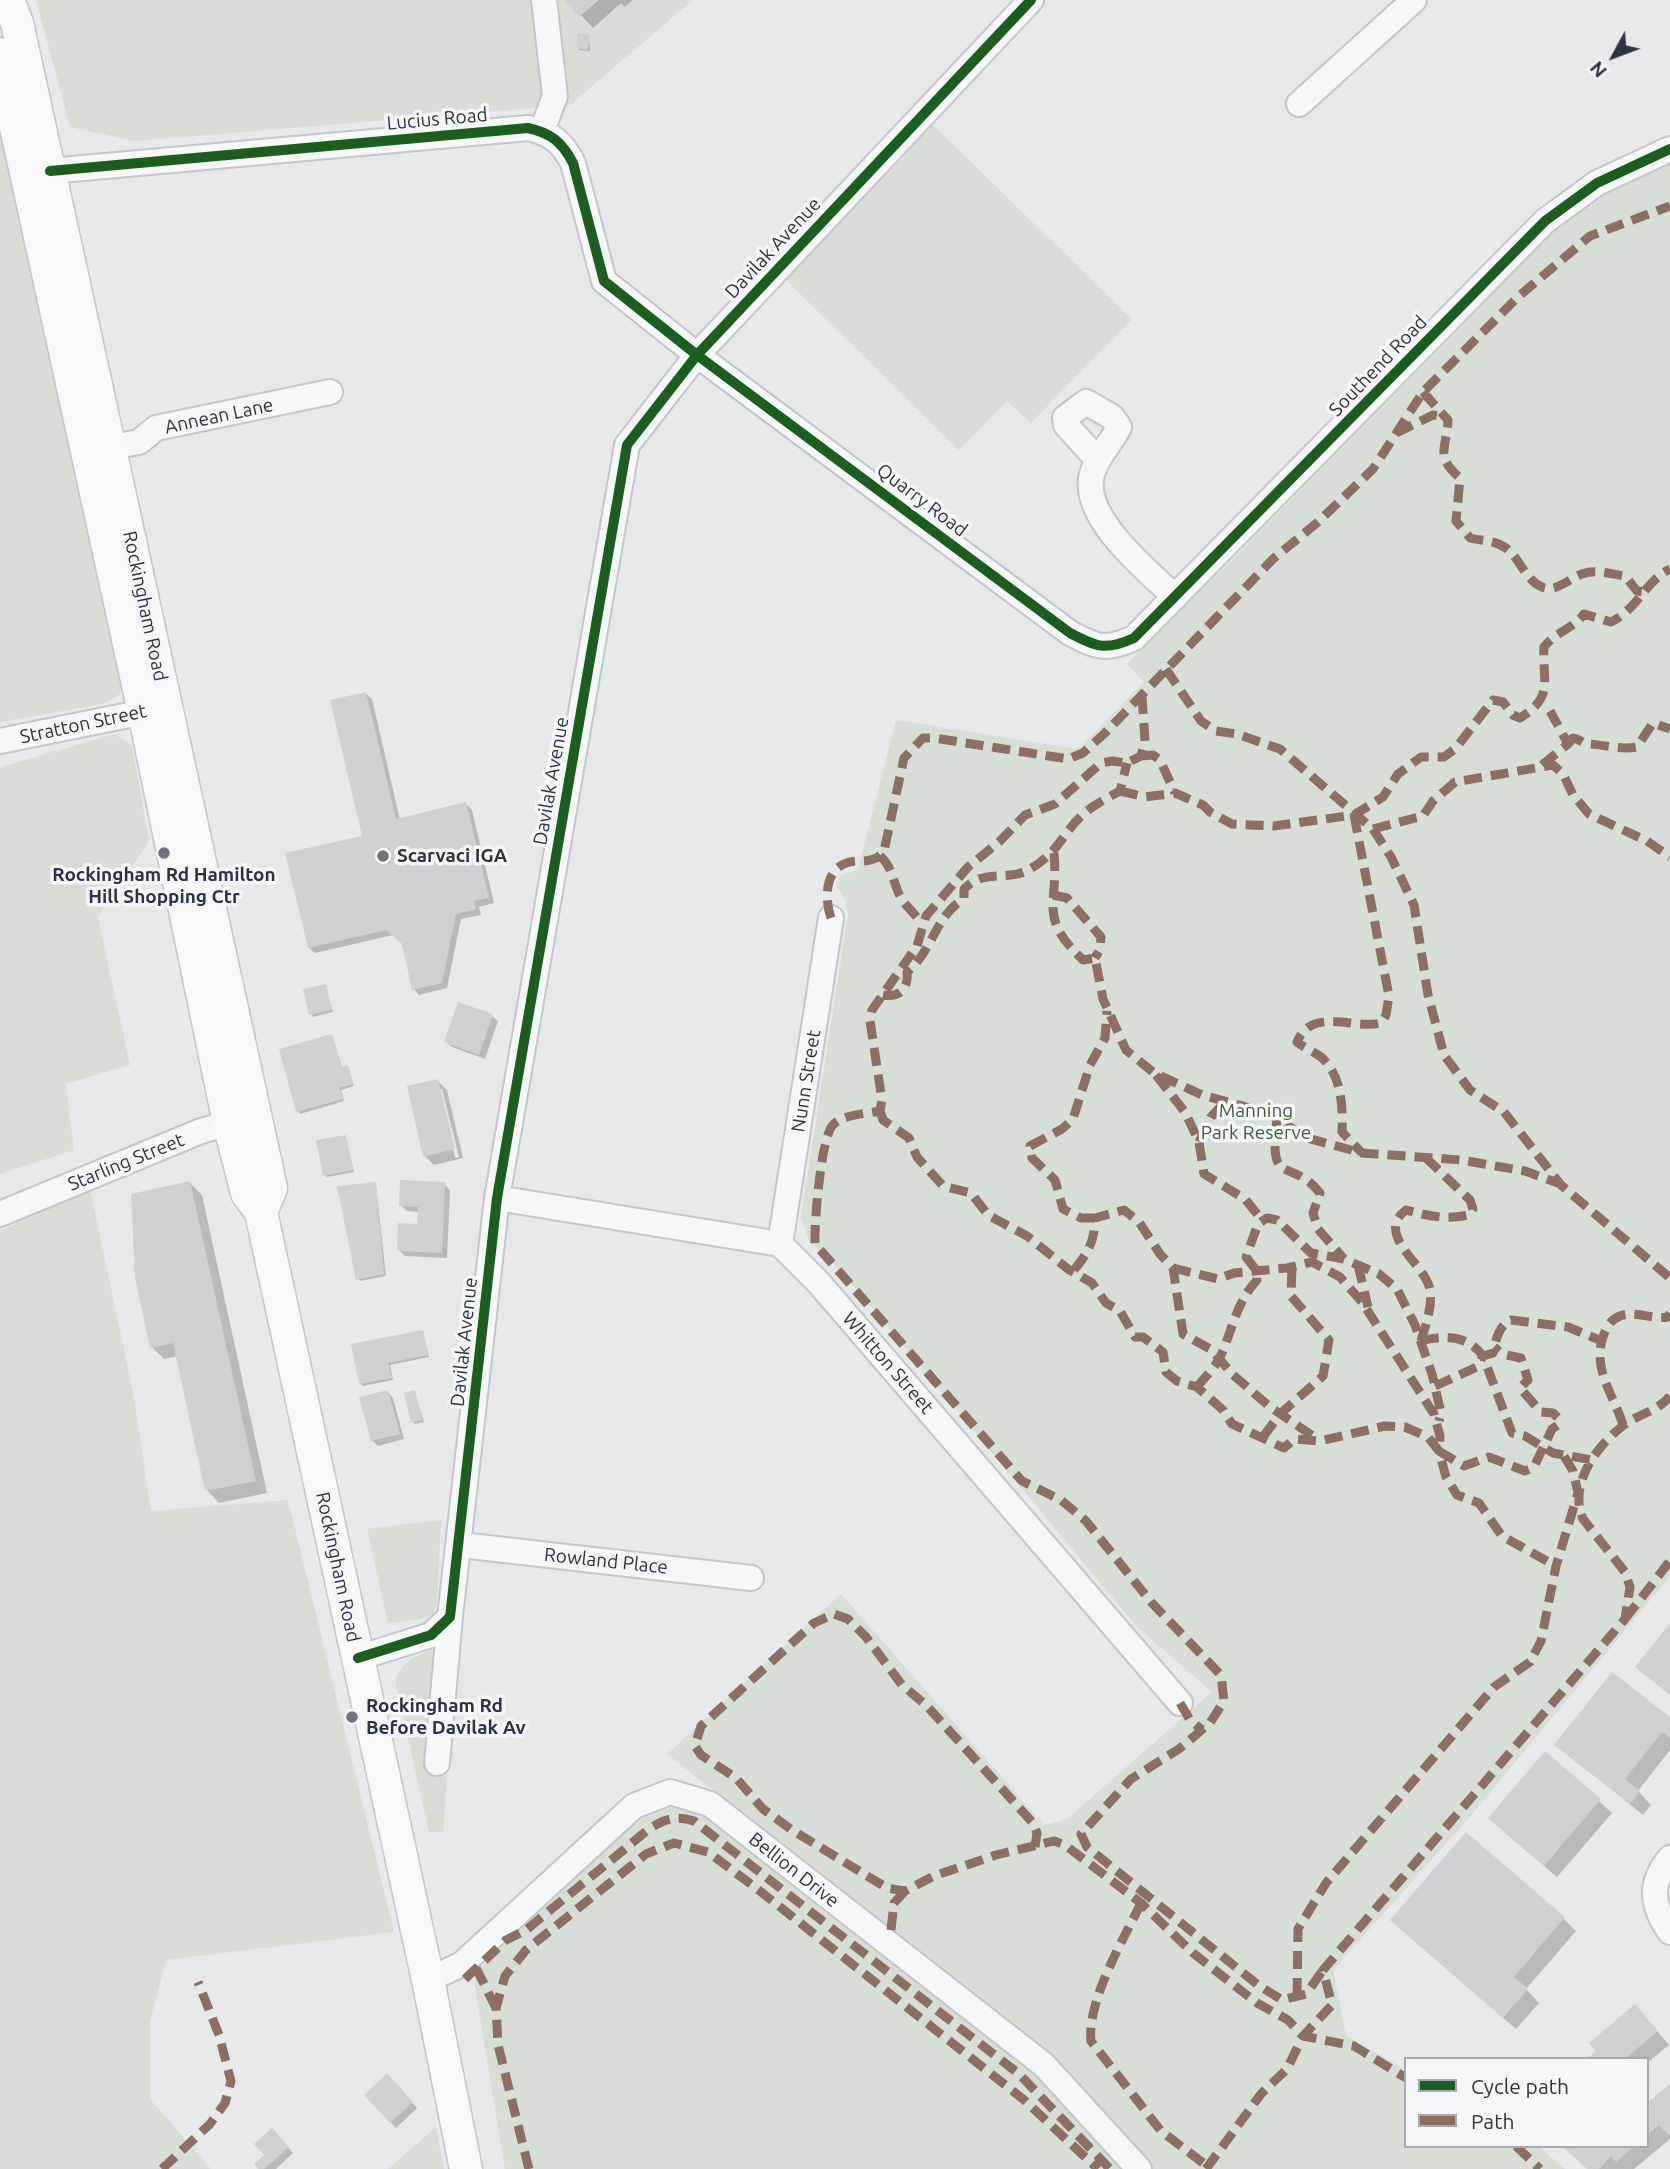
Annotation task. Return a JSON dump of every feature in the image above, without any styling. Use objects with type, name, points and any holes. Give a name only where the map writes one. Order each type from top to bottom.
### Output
[{"type":"main road","name":"Rockingham Road","points":[[8,0],[16,17],[112,447],[155,709]]},
{"type":"main road","name":"Rockingham Road","points":[[1,68],[155,709],[242,1119],[271,1188],[261,1212],[428,1980],[466,2169]]},
{"type":"street","points":[[544,0],[555,96],[542,131],[565,148],[573,163],[604,281],[697,355]]},
{"type":"street","name":"Davilak Avenue","points":[[437,1763],[450,1617],[461,1545],[497,1198],[627,445],[697,355],[1031,0]]},
{"type":"street","points":[[1298,104],[1414,0]]},
{"type":"street","name":"Lucius Road","points":[[50,171],[528,128],[542,131]]},
{"type":"street","name":"Southend Road","points":[[1134,638],[1545,221],[1597,183],[1670,149]]},
{"type":"street","name":"Quarry Road","points":[[697,355],[1070,633],[1095,646],[1116,646],[1134,638]]},
{"type":"street","name":"Annean Lane","points":[[112,447],[139,442],[156,428],[330,392]]},
{"type":"street","points":[[1097,459],[1090,478],[1094,502],[1102,519],[1120,543],[1175,597]]},
{"type":"street","name":"Stratton Street","points":[[0,741],[155,709]]},
{"type":"street","name":"Nunn Street","points":[[780,1244],[831,918]]},
{"type":"street","name":"Starling Street","points":[[0,1214],[201,1132],[242,1119]]},
{"type":"street","points":[[497,1198],[780,1244]]},
{"type":"street","name":"Whitton Street","points":[[780,1244],[818,1282],[1180,1703]]},
{"type":"street","name":"Rowland Place","points":[[461,1545],[751,1578]]},
{"type":"street","points":[[358,1658],[431,1636],[450,1617]]},
{"type":"street","name":"Bellion Drive","points":[[428,1980],[462,1964],[634,1806],[670,1791],[709,1804],[1044,2065],[1139,2169]]},
{"type":"street","points":[[1670,1858],[1656,1879],[1653,1896],[1658,1913],[1670,1932]]},
{"type":"green space","points":[[36,0],[693,0],[570,105],[134,141],[70,127]]},
{"type":"green space","points":[[0,121],[128,682],[118,696],[102,704],[0,722]]},
{"type":"green space","points":[[933,125],[1132,319],[1031,423],[1007,401],[959,450],[784,278]]},
{"type":"green space","name":"Manning Park Reserve","points":[[1670,161],[1670,1576],[1468,1819],[1333,1970],[1346,2036],[1404,2069],[1404,2148],[1540,2148],[1565,2169],[505,2169],[474,1981],[481,1968],[513,1931],[618,1835],[638,1820],[669,1807],[683,1806],[699,1811],[773,1866],[855,1902],[667,1754],[841,1594],[1044,1825],[1067,1819],[1212,1692],[1137,1627],[842,1272],[809,1241],[801,1217],[848,915],[844,897],[836,887],[841,875],[858,870],[896,720],[1078,749],[1144,682],[1127,664],[1236,556],[1554,227],[1599,190]]},
{"type":"green space","points":[[115,734],[132,746],[149,841],[98,917],[130,1065],[66,1084],[74,1150],[0,1174],[0,767]]},
{"type":"green space","points":[[90,1189],[134,1397],[151,1511],[288,1500],[394,1932],[166,1960],[150,2022],[150,2099],[211,2169],[0,2169],[0,1231]]},
{"type":"green space","points":[[441,1520],[437,1604],[433,1614],[421,1619],[388,1623],[367,1529]]},
{"type":"green space","points":[[438,1648],[448,1767],[443,1832],[429,1832],[395,1681],[407,1663]]},
{"type":"green space","points":[[436,2127],[444,2169],[388,2169]]},
{"type":"building","points":[[564,0],[599,0],[579,17]]},
{"type":"building","points":[[578,33],[590,35],[588,50],[576,48]]},
{"type":"building","points":[[366,692],[396,819],[466,802],[489,898],[474,901],[476,909],[456,914],[442,983],[412,990],[402,944],[386,930],[308,948],[285,853],[362,836],[330,700]]},
{"type":"building","points":[[326,984],[332,1010],[309,1015],[303,989]]},
{"type":"building","points":[[458,1002],[493,1014],[479,1055],[444,1042]]},
{"type":"building","points":[[332,1034],[342,1067],[348,1065],[353,1084],[339,1088],[343,1099],[296,1112],[279,1049]]},
{"type":"building","points":[[438,1079],[455,1149],[423,1157],[407,1086]]},
{"type":"building","points":[[346,1135],[353,1170],[323,1176],[316,1140]]},
{"type":"building","points":[[400,1180],[445,1182],[442,1253],[397,1251],[398,1223],[417,1224],[418,1207],[399,1206]]},
{"type":"building","points":[[190,1181],[256,1481],[205,1491],[173,1343],[150,1348],[135,1278],[131,1194]]},
{"type":"building","points":[[376,1182],[384,1274],[356,1280],[337,1186]]},
{"type":"building","points":[[423,1330],[428,1355],[388,1363],[392,1378],[359,1384],[351,1344]]},
{"type":"building","points":[[388,1390],[400,1434],[371,1441],[359,1397]]},
{"type":"building","points":[[415,1390],[422,1420],[411,1423],[404,1393]]},
{"type":"building","points":[[1670,1623],[1670,1695],[1635,1667]]},
{"type":"building","points":[[1612,1672],[1670,1717],[1670,1738],[1662,1732],[1625,1779],[1640,1791],[1630,1804],[1554,1745]]},
{"type":"building","points":[[1545,1751],[1601,1799],[1544,1866],[1488,1818]]},
{"type":"building","points":[[1466,1832],[1565,1917],[1514,1977],[1528,1989],[1503,2018],[1390,1920]]},
{"type":"building","points":[[1635,2004],[1658,2031],[1627,2057],[1589,2057],[1596,2051],[1589,2043]]},
{"type":"building","points":[[387,2073],[413,2102],[390,2123],[364,2095]]},
{"type":"building","points":[[1670,2084],[1670,2134],[1659,2125],[1649,2133],[1649,2101]]},
{"type":"building","points":[[272,2128],[289,2147],[264,2169],[258,2169],[254,2164],[264,2155],[254,2144]]},
{"type":"building","points":[[1564,2148],[1632,2148],[1616,2162],[1611,2156],[1599,2169],[1587,2169]]},
{"type":"marked path","points":[[831,918],[827,896],[833,874],[844,864],[875,859],[884,851],[904,758],[923,738],[1068,759],[1083,753],[1273,559],[1318,522],[1373,469],[1423,392],[1519,296],[1590,236],[1670,206]]},
{"type":"marked path","points":[[1423,392],[1448,420],[1445,457],[1447,464],[1460,478],[1456,521],[1470,538],[1502,545],[1515,557],[1531,579],[1542,587],[1552,588],[1582,574],[1598,572],[1625,576],[1637,591],[1646,592]]},
{"type":"marked path","points":[[1396,433],[1433,415],[1444,417]]},
{"type":"marked path","points":[[1120,791],[1145,797],[1175,793],[1203,805],[1232,824],[1274,826],[1354,815],[1383,797],[1398,774],[1421,757],[1444,757],[1456,748],[1493,700],[1503,702],[1513,715],[1520,718],[1531,710],[1542,695],[1545,679],[1544,647],[1548,642],[1584,614],[1611,622],[1628,610],[1654,580],[1670,569]]},
{"type":"marked path","points":[[1166,669],[1201,721],[1216,731],[1237,734],[1280,749],[1373,829],[1391,857],[1414,905],[1428,995],[1444,1055],[1470,1090],[1504,1112],[1561,1185],[1670,1278]]},
{"type":"marked path","points":[[1142,696],[1145,741],[1141,756],[1127,763],[1101,763],[1055,804],[1025,815],[999,842],[968,867],[926,916],[917,946],[872,1010],[870,1021],[882,1100],[880,1111],[837,1121],[829,1133],[819,1182],[815,1244],[1022,1481],[1061,1500],[1086,1521],[1151,1602],[1221,1675],[1224,1701],[1210,1723],[1179,1749],[1131,1779],[1081,1834],[1087,1847],[1258,1985],[1282,2000],[1306,1994],[1323,1970]]},
{"type":"marked path","points":[[1542,765],[1568,744],[1550,711]]},
{"type":"marked path","points":[[1568,744],[1573,738],[1587,744],[1631,748],[1637,747],[1653,723],[1670,729]]},
{"type":"marked path","points":[[1141,756],[1153,755],[1160,760],[1175,793]]},
{"type":"marked path","points":[[883,995],[898,994],[905,988],[907,972],[923,954],[947,914],[964,899],[964,889],[980,879],[1022,873],[1040,862],[1079,818],[1120,791],[1127,763]]},
{"type":"marked path","points":[[1373,829],[1423,816],[1433,801],[1455,782],[1553,765],[1563,774],[1573,795],[1589,814],[1647,841],[1670,857]]},
{"type":"marked path","points":[[1354,815],[1389,996],[1386,1015],[1381,1023],[1323,1022],[1313,1025],[1304,1031],[1297,1042],[1328,1064],[1340,1092],[1342,1132],[1362,1153]]},
{"type":"marked path","points":[[1054,853],[1055,921],[1069,945],[1083,960],[1095,958],[1103,999],[1126,1050],[1154,1073],[1202,1095],[1268,1113],[1307,1138],[1362,1153],[1461,1160],[1525,1171],[1558,1183]]},
{"type":"marked path","points":[[880,856],[888,865],[903,901],[919,920],[924,920]]},
{"type":"marked path","points":[[1053,895],[1067,898],[1101,937],[1100,949],[1095,958]]},
{"type":"marked path","points":[[1095,1218],[1081,1218],[1063,1209],[1055,1180],[1032,1158],[1030,1146],[1062,1129],[1073,1119],[1090,1065],[1105,1038],[1107,1011]]},
{"type":"marked path","points":[[1156,1075],[1185,1112],[1199,1142],[1204,1174],[1245,1199],[1263,1221]]},
{"type":"marked path","points":[[1199,1142],[1211,1117],[1225,1102]]},
{"type":"marked path","points":[[880,1111],[883,1120],[909,1138],[917,1157],[943,1186],[971,1193],[988,1215],[1027,1236],[1068,1269],[1092,1283],[1106,1303],[1120,1311],[1135,1337],[1143,1337],[1163,1352],[1166,1372],[1177,1381],[1197,1387],[1223,1410],[1232,1424],[1284,1448],[1294,1439],[1320,1441],[1385,1426],[1405,1427],[1428,1437],[1439,1451],[1446,1477],[1457,1495],[1479,1503],[1502,1536],[1556,1566]]},
{"type":"marked path","points":[[1277,1119],[1275,1141],[1279,1164],[1309,1182],[1320,1193],[1313,1213],[1318,1229],[1344,1259]]},
{"type":"marked path","points":[[1421,1341],[1429,1314],[1429,1286],[1398,1238],[1398,1219],[1406,1210],[1430,1216],[1453,1217],[1469,1215],[1473,1209],[1470,1200],[1426,1158]]},
{"type":"marked path","points":[[1074,1270],[1090,1246],[1095,1218],[1124,1210],[1139,1222],[1160,1254],[1173,1268],[1183,1334],[1212,1350],[1232,1374],[1270,1407],[1316,1438]]},
{"type":"marked path","points":[[1197,1387],[1219,1359],[1240,1307],[1257,1280],[1256,1270],[1246,1257],[1258,1224],[1267,1218],[1277,1220],[1311,1253],[1344,1259],[1379,1274],[1397,1289],[1415,1325],[1432,1374],[1441,1413],[1439,1421]]},
{"type":"marked path","points":[[1173,1268],[1218,1279],[1234,1273],[1287,1268],[1312,1262],[1340,1277],[1362,1302],[1434,1414],[1440,1436],[1439,1451],[1464,1466],[1489,1457],[1525,1471],[1534,1467],[1552,1429],[1559,1424],[1558,1418],[1553,1413],[1541,1412],[1520,1388],[1528,1380],[1521,1358],[1502,1354],[1494,1347]]},
{"type":"marked path","points":[[1358,1265],[1368,1307]]},
{"type":"marked path","points":[[1263,1437],[1280,1414],[1323,1376],[1329,1340],[1291,1296],[1292,1267]]},
{"type":"marked path","points":[[1623,1425],[1602,1371],[1600,1349],[1603,1337],[1611,1322],[1620,1316],[1632,1314],[1662,1318],[1668,1317],[1670,1313]]},
{"type":"marked path","points":[[1435,1386],[1477,1367],[1483,1356],[1493,1353],[1500,1330],[1511,1320],[1568,1327],[1602,1341]]},
{"type":"marked path","points":[[1421,1341],[1455,1338],[1470,1344],[1483,1356],[1512,1433],[1525,1436],[1553,1453],[1592,1460]]},
{"type":"marked path","points":[[1206,2169],[1261,2094],[1287,2069],[1303,2036],[1332,2005],[1323,1970],[1625,1619],[1630,1587],[1625,1572],[1583,1519],[1579,1492],[1588,1466],[1604,1443],[1624,1425],[1660,1406],[1670,1396]]},
{"type":"marked path","points":[[1297,1996],[1298,1929],[1326,1883],[1494,1687],[1530,1662],[1541,1641],[1556,1566],[1578,1493],[1573,1471],[1564,1456]]},
{"type":"marked path","points":[[1625,1619],[1670,1561]]},
{"type":"marked path","points":[[834,1614],[848,1619],[866,1637],[902,1685],[926,1705],[1033,1823],[1037,1833],[1035,1846],[996,1855],[934,1876],[905,1891],[887,1888],[792,1830],[763,1809],[736,1778],[701,1755],[695,1746],[701,1726],[814,1623],[834,1614]]},
{"type":"marked path","points":[[1180,1703],[1190,1720],[1202,1730]]},
{"type":"marked path","points":[[465,1979],[506,1940],[526,1930],[649,1829],[671,1819],[694,1821],[1019,2074],[1110,2169]]},
{"type":"marked path","points":[[1035,1846],[1054,1841],[1065,1845],[1141,1903],[1193,1953],[1257,2003],[1288,2020],[1303,2036],[1354,2046],[1404,2077]]},
{"type":"marked path","points":[[529,2169],[498,2045],[496,2008],[505,1976],[526,1950],[646,1854],[674,1843],[708,1852],[756,1888],[1023,2099],[1098,2169]]},
{"type":"marked path","points":[[891,1930],[894,1903],[905,1891]]},
{"type":"marked path","points":[[1141,1903],[1100,1989],[1091,2025],[1091,2041],[1161,2131],[1211,2169]]},
{"type":"marked path","points":[[476,1968],[496,2008]]},
{"type":"marked path","points":[[162,2169],[210,2124],[225,2103],[231,2081],[219,2035],[198,1982]]},
{"type":"marked path","points":[[1518,2148],[1540,2169]]},
{"type":"cycle path","points":[[358,1658],[431,1635],[450,1617],[497,1198],[627,445],[697,355],[1031,0]]},
{"type":"cycle path","points":[[50,171],[528,128],[543,133],[560,144],[573,163],[604,281],[697,355],[1070,633],[1087,642],[1108,646],[1134,638],[1545,221],[1597,183],[1670,149]]},
{"type":"place","name":"Rockingham Rd Hamilton Hill Shopping Ctr","points":[[164,853]]},
{"type":"place","name":"Scarvaci IGA","points":[[383,856]]},
{"type":"place","name":"Rockingham Rd Before Davilak Av","points":[[352,1717]]}]
